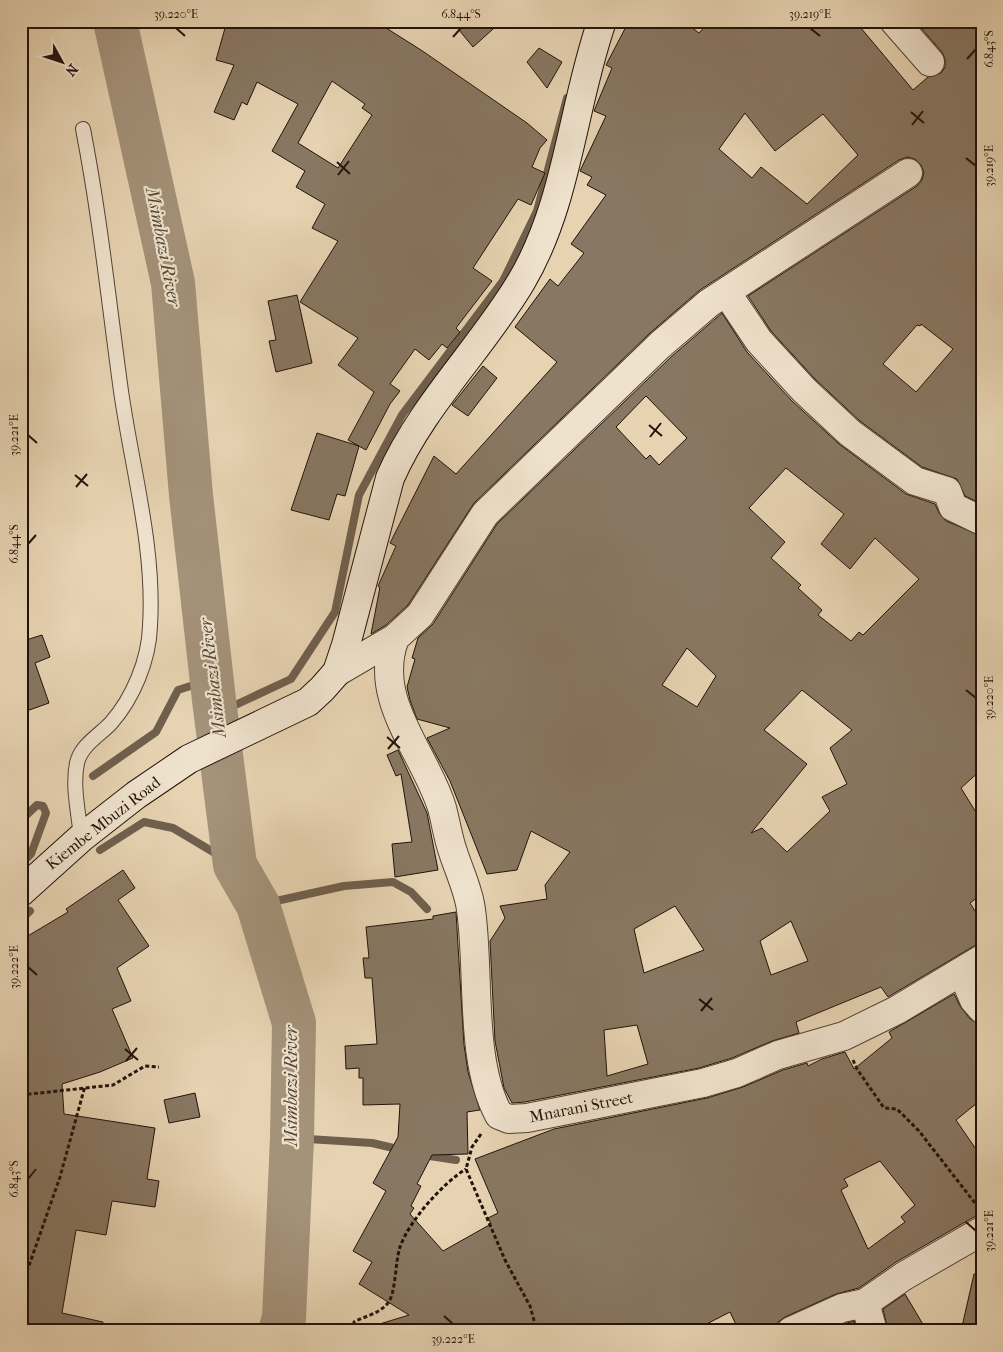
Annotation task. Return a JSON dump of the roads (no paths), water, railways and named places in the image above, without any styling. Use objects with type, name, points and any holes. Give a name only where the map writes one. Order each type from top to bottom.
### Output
[{"type":"street","points":[[337,672],[390,478],[399,457],[420,423],[521,282],[546,231],[559,191],[588,62],[602,21]]},
{"type":"street","points":[[894,21],[930,62]]},
{"type":"street","points":[[337,672],[395,638],[420,615],[486,514],[626,376],[709,303],[908,173]]},
{"type":"street","points":[[726,292],[759,341],[804,390],[850,434],[915,481],[947,491],[953,507],[982,522]]},
{"type":"street","name":"Mnarani Street","points":[[395,638],[389,654],[388,668],[399,718],[427,768],[441,807],[471,908],[480,1049],[490,1096],[499,1115],[509,1119],[528,1118],[703,1084],[737,1073],[778,1055],[844,1036],[897,1010],[972,966]]},
{"type":"street","name":"Kiembe Mbuzi Road","points":[[21,892],[39,873],[136,795],[189,759],[308,702],[337,672]]},
{"type":"street","points":[[972,966],[974,1000],[982,1009]]},
{"type":"street","points":[[791,1331],[842,1308],[865,1303],[904,1276],[982,1231]]},
{"type":"street","points":[[865,1303],[873,1331]]},
{"type":"lane","points":[[82,838],[76,786],[77,762],[85,748],[110,723],[125,704],[136,683],[150,628],[150,560],[121,392],[93,181],[83,129]]},
{"type":"waterway","name":"Msimbazi River","points":[[115,21],[173,283],[191,495],[235,865],[258,905],[294,1023],[292,1138],[284,1318],[280,1331]]},
{"type":"waterway","points":[[216,714],[291,679],[335,612],[359,495],[402,415],[503,281],[537,211],[567,98]]},
{"type":"waterway","points":[[93,776],[156,732],[178,690],[203,682],[214,700]]},
{"type":"waterway","points":[[21,820],[37,805],[43,806],[46,813],[31,854],[21,864]]},
{"type":"waterway","points":[[100,850],[144,822],[173,828],[235,865]]},
{"type":"waterway","points":[[258,905],[344,886],[393,882],[411,892],[427,909]]},
{"type":"waterway","points":[[21,919],[30,911]]},
{"type":"waterway","points":[[292,1138],[372,1143],[402,1150]]},
{"type":"waterway","points":[[423,1155],[456,1160]]}]
